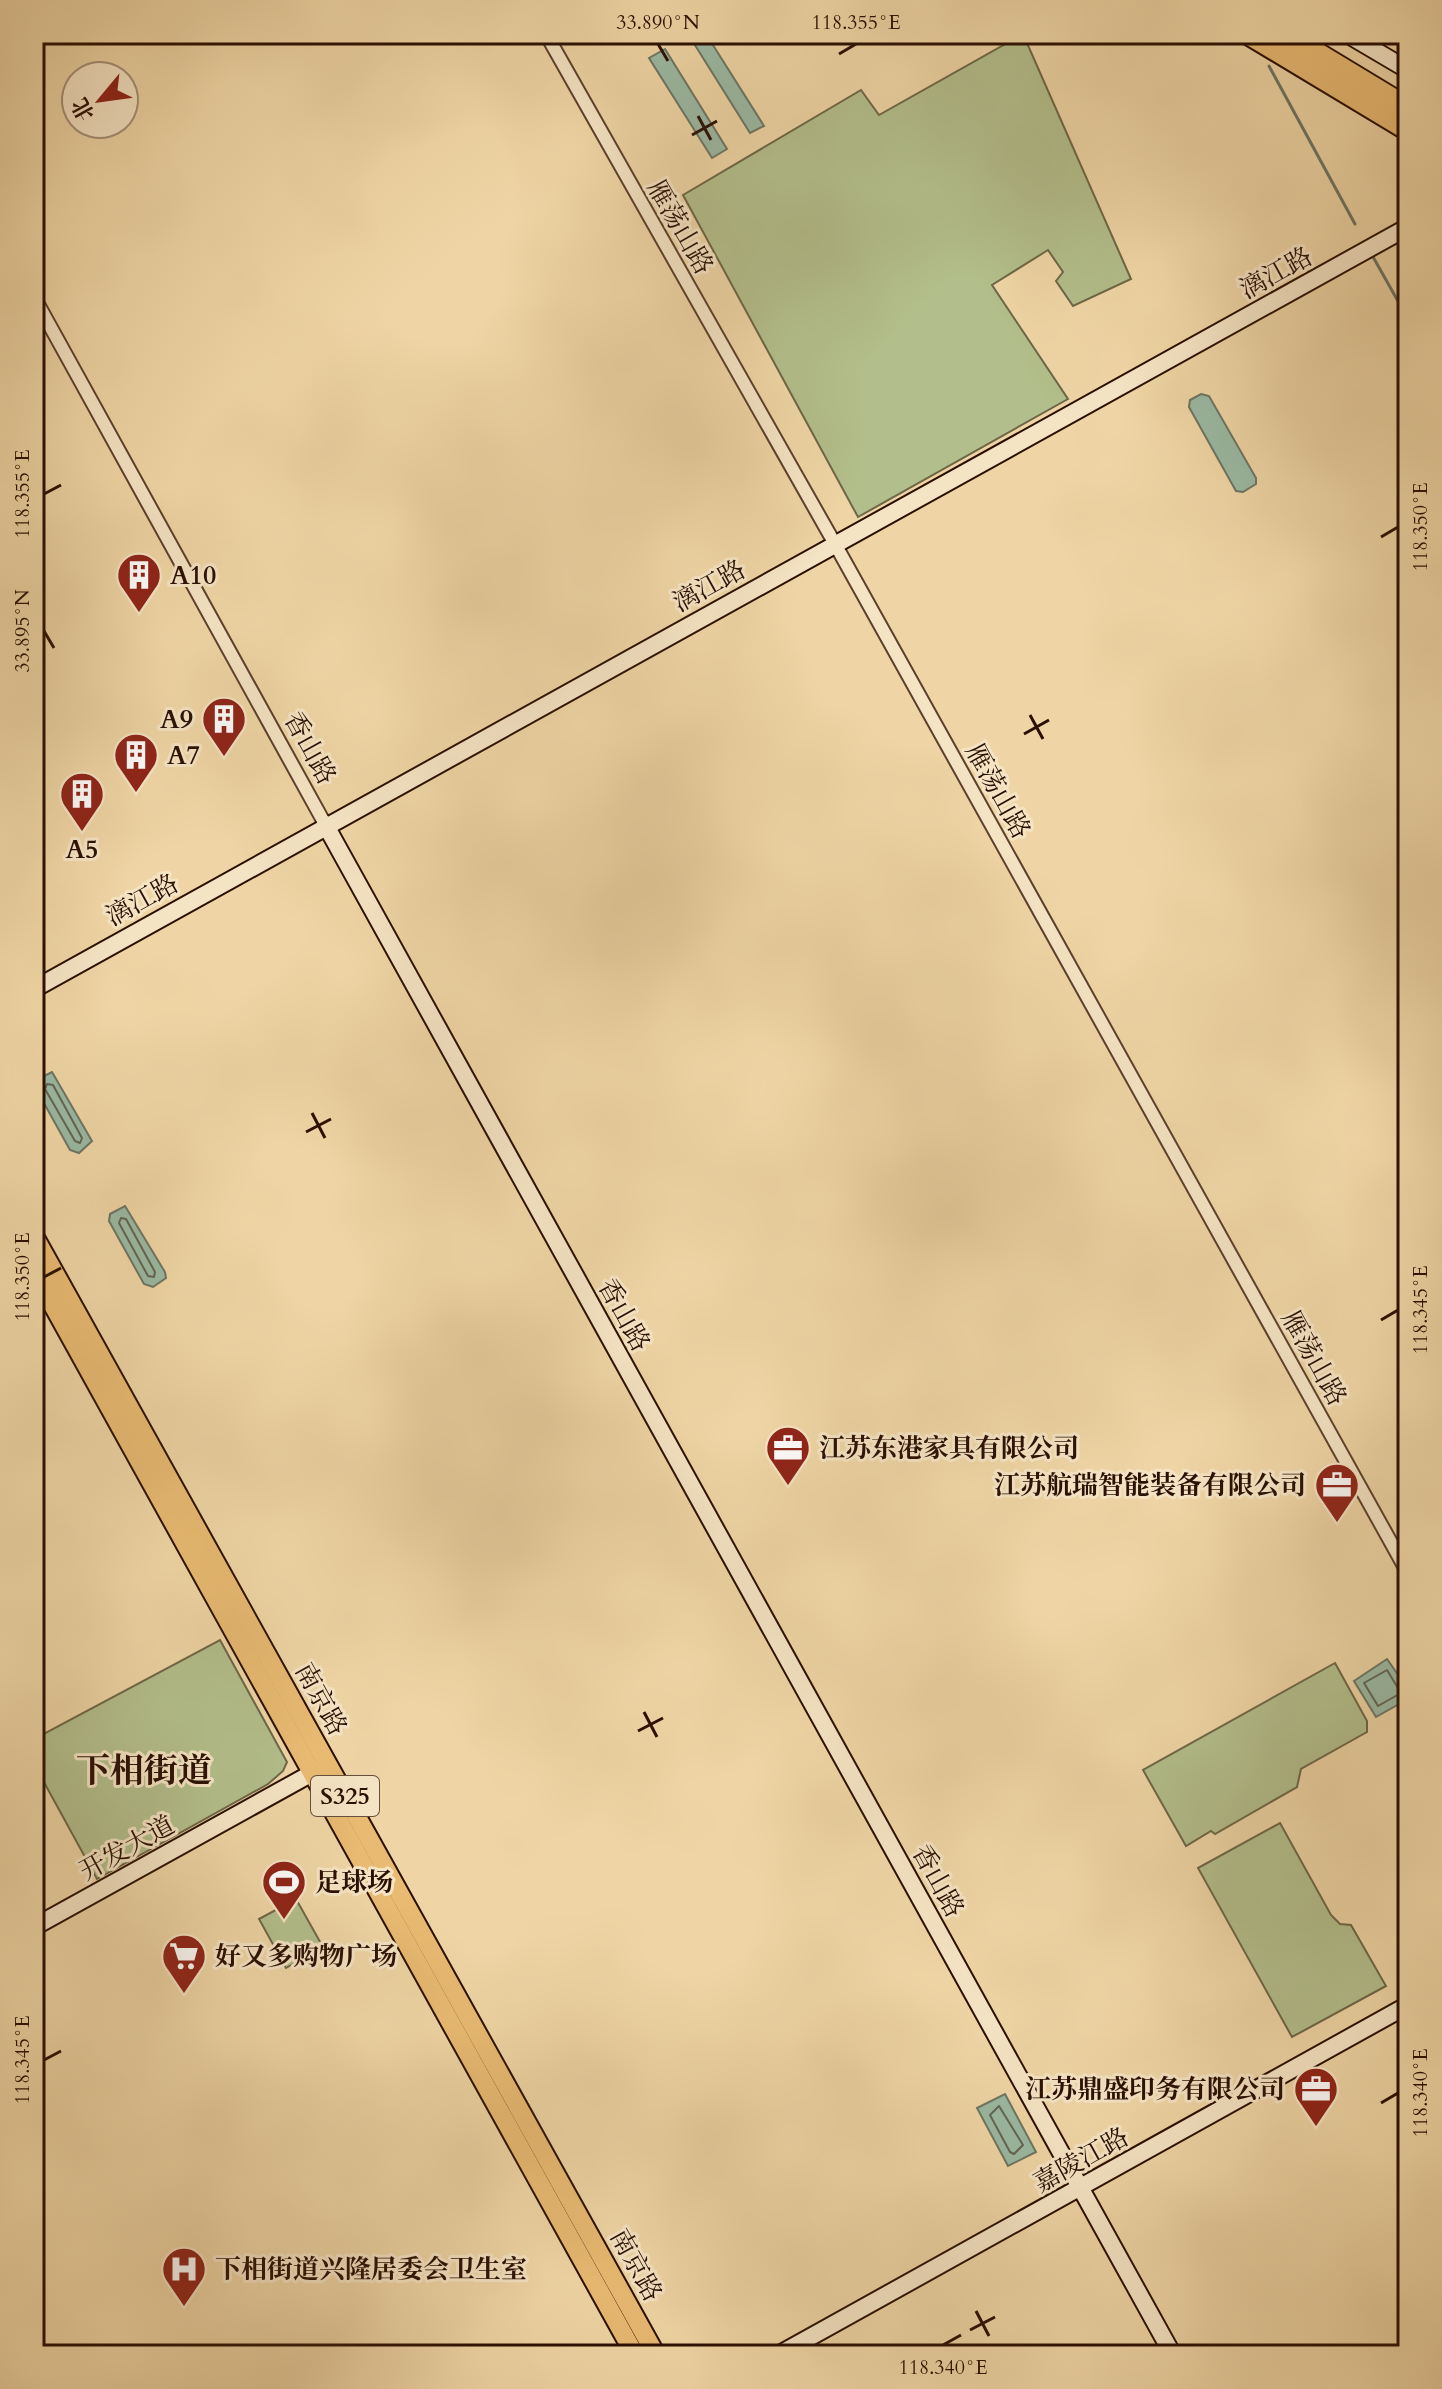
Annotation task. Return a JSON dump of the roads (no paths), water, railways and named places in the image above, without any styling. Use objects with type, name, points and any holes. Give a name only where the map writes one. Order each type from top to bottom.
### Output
[{"type":"highway","points":[[1250,34],[1381,101],[1408,109]]},
{"type":"highway","points":[[1284,34],[1381,101],[1408,129]]},
{"type":"main road","name":"南京路","points":[[34,1236],[635,2355]]},
{"type":"main road","name":"南京路","points":[[34,1271],[656,2355]]},
{"type":"street","name":"雁荡山路","points":[[546,34],[835,544],[1408,1573]]},
{"type":"street","points":[[1347,34],[1408,70]]},
{"type":"street","name":"漓江路","points":[[34,989],[325,824],[1408,227]]},
{"type":"street","points":[[1377,244],[1408,243]]},
{"type":"street","name":"香山路","points":[[34,297],[1173,2355]]},
{"type":"street","name":"开发大道","points":[[34,1927],[321,1768]]},
{"type":"street","name":"嘉陵江路","points":[[778,2355],[1408,2005]]},
{"type":"water","points":[[688,34],[706,34],[764,126],[750,133]]},
{"type":"water","points":[[665,49],[727,149],[712,158],[649,58]]},
{"type":"water","points":[[1201,394],[1209,396],[1256,478],[1256,484],[1243,492],[1236,491],[1189,407],[1190,400]]},
{"type":"water","points":[[52,1072],[92,1141],[79,1153],[70,1150],[35,1087],[36,1080]]},
{"type":"water","points":[[125,1206],[165,1272],[166,1278],[153,1287],[144,1284],[109,1221],[110,1214]]},
{"type":"water","points":[[1387,1659],[1408,1689],[1408,1699],[1376,1717],[1354,1681]]},
{"type":"water","points":[[1005,2094],[1036,2152],[1008,2166],[977,2108]]},
{"type":"waterway","points":[[1269,66],[1355,224]]},
{"type":"waterway","points":[[1372,255],[1408,319]]},
{"type":"place","name":"A10","points":[[139,614]]},
{"type":"place","name":"A9","points":[[224,758]]},
{"type":"place","name":"A7","points":[[136,794]]},
{"type":"place","name":"A5","points":[[82,833]]},
{"type":"place","name":"江苏东港家具有限公司","points":[[788,1487]]},
{"type":"place","name":"江苏航瑞智能装备有限公司","points":[[1337,1524]]},
{"type":"place","name":"足球场","points":[[284,1921]]},
{"type":"place","name":"好又多购物广场","points":[[184,1995]]},
{"type":"place","name":"江苏鼎盛印务有限公司","points":[[1316,2128]]},
{"type":"place","name":"下相街道兴隆居委会卫生室","points":[[184,2308]]},
{"type":"district","name":"下相街道","points":[[144,1771]]}]
